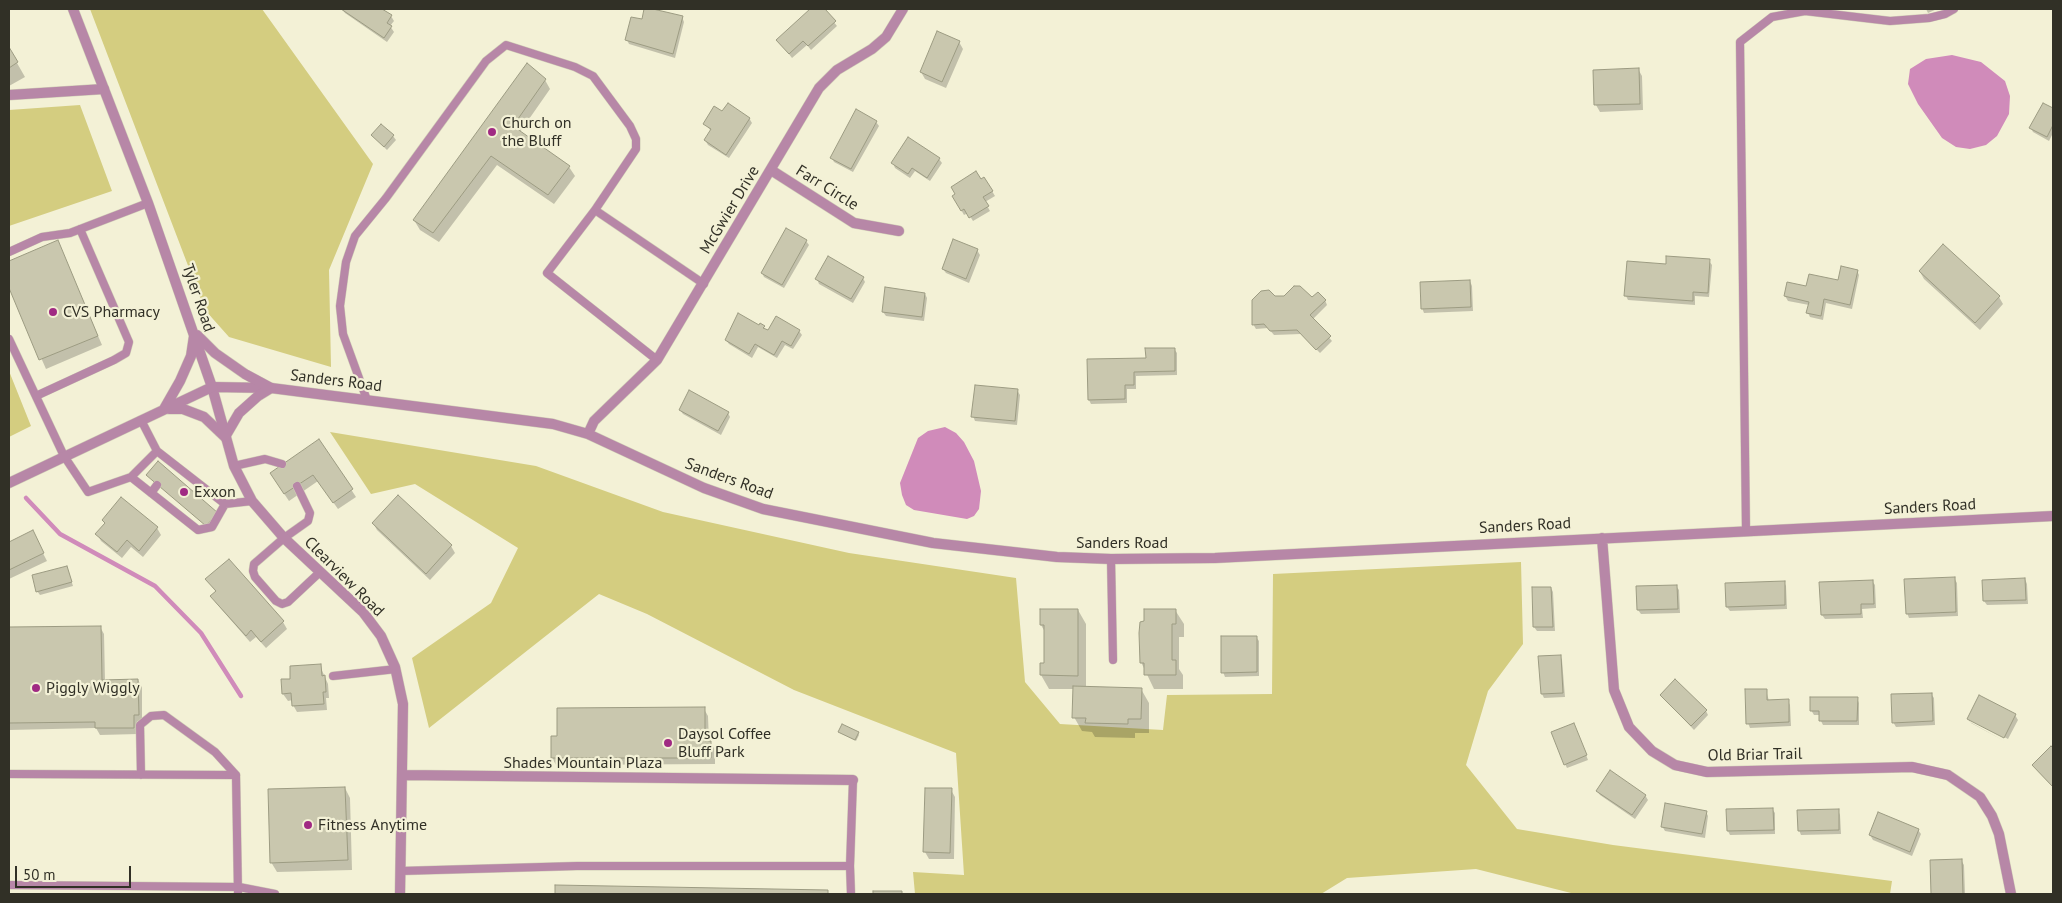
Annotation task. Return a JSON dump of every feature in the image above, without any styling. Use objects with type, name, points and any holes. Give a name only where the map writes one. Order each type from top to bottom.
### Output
[{"type":"street","name":"Tyler Road","points":[[73,9],[148,203],[195,332],[212,387]]},
{"type":"street","name":"McGwier Drive","points":[[588,434],[594,421],[657,360],[820,88],[837,70],[872,49],[886,37],[903,9]]},
{"type":"street","points":[[9,95],[104,89]]},
{"type":"street","name":"Farr Circle","points":[[771,170],[854,223],[899,231]]},
{"type":"street","points":[[164,409],[183,409],[204,417],[225,438],[239,414],[258,396],[270,388],[245,374],[215,353],[195,332]]},
{"type":"street","points":[[164,409],[180,381],[191,356],[195,332]]},
{"type":"street","points":[[9,483],[212,387]]},
{"type":"street","name":"Sanders Road","points":[[212,387],[270,388],[553,424],[588,434],[704,488],[763,509],[933,543],[1057,557],[1111,559],[1214,558],[2053,516]]},
{"type":"street","name":"Clearview Road","points":[[212,387],[234,466],[252,501],[284,538],[362,612],[381,636],[396,669],[403,704],[400,894]]},
{"type":"street","name":"Old Briar Trail","points":[[1602,538],[1614,690],[1629,726],[1652,751],[1675,765],[1706,772],[1912,766],[1948,775],[1980,797],[1992,816],[1999,834],[2011,894]]},
{"type":"street","name":"Shades Mountain Plaza","points":[[403,775],[853,780]]},
{"type":"lane","points":[[1746,531],[1740,42],[1772,17],[1805,11],[1890,21],[1929,18],[1945,14],[1954,9]]},
{"type":"lane","points":[[367,400],[343,334],[340,306],[346,262],[355,236],[386,198],[486,61],[506,45],[575,67],[593,76],[630,126],[636,139],[636,149],[595,210],[547,273],[657,360]]},
{"type":"lane","points":[[9,252],[42,237],[70,233],[148,203]]},
{"type":"lane","points":[[595,210],[704,284]]},
{"type":"lane","points":[[36,396],[114,360],[126,353],[129,342],[80,229]]},
{"type":"lane","points":[[9,339],[64,456],[88,492],[131,477],[157,451]]},
{"type":"lane","points":[[141,420],[157,451],[172,468],[191,477],[225,504],[252,501]]},
{"type":"lane","points":[[234,466],[265,459],[282,464]]},
{"type":"lane","points":[[131,477],[166,505],[185,514],[198,530],[212,527],[225,504]]},
{"type":"lane","points":[[184,484],[191,477]]},
{"type":"lane","points":[[151,493],[157,484]]},
{"type":"lane","points":[[297,486],[310,513],[308,521],[284,538],[254,564],[253,571],[255,577],[276,601],[282,604],[288,602],[320,572]]},
{"type":"lane","points":[[200,498],[207,490]]},
{"type":"lane","points":[[166,505],[173,498]]},
{"type":"lane","points":[[1111,559],[1113,660]]},
{"type":"lane","points":[[333,676],[396,669]]},
{"type":"lane","points":[[141,775],[140,725],[151,716],[164,715],[215,752],[236,774],[239,890]]},
{"type":"lane","points":[[9,774],[236,774]]},
{"type":"lane","points":[[851,894],[853,780]]},
{"type":"lane","points":[[400,871],[577,866],[850,866]]},
{"type":"lane","points":[[9,885],[239,890],[276,894]]},
{"type":"shaded area","points":[[90,9],[262,9],[373,164],[329,270],[331,367],[229,337],[205,310]]},
{"type":"shaded area","points":[[1952,55],[1981,62],[2005,81],[2010,96],[2009,114],[1997,136],[1986,145],[1970,149],[1956,147],[1942,138],[1918,104],[1908,84],[1910,69],[1926,59]]},
{"type":"shaded area","points":[[80,105],[112,191],[9,226],[9,110]]},
{"type":"shaded area","points":[[9,371],[31,426],[9,437]]},
{"type":"shaded area","points":[[945,427],[956,433],[964,442],[974,461],[981,491],[979,509],[974,516],[967,519],[914,510],[906,505],[902,495],[900,483],[918,438],[928,431]]},
{"type":"shaded area","points":[[330,432],[536,466],[663,512],[849,553],[1016,578],[1025,682],[1060,724],[1163,730],[1167,695],[1272,694],[1273,574],[1521,562],[1523,644],[1488,691],[1466,765],[1517,829],[1613,845],[1892,881],[1890,894],[1575,894],[1476,869],[1347,878],[1321,894],[915,894],[913,872],[964,875],[956,753],[794,690],[647,614],[599,594],[429,728],[412,658],[491,603],[518,548],[415,484],[371,494]]},
{"type":"building","points":[[341,9],[382,9],[392,15],[387,23],[392,26],[384,38]]},
{"type":"building","points":[[644,9],[653,9],[683,16],[673,54],[625,40],[631,17],[642,19]]},
{"type":"building","points":[[810,9],[825,9],[836,21],[808,46],[803,41],[789,54],[776,40]]},
{"type":"building","points":[[937,31],[960,41],[942,82],[920,72]]},
{"type":"building","points":[[9,47],[18,62],[9,68]]},
{"type":"building","points":[[527,63],[546,79],[513,126],[570,166],[548,195],[491,156],[433,233],[413,220]]},
{"type":"building","points":[[1639,68],[1640,104],[1594,105],[1593,70]]},
{"type":"building","points":[[728,103],[750,118],[726,155],[704,140],[711,129],[703,124],[714,106],[722,111]]},
{"type":"building","points":[[2043,103],[2053,108],[2053,125],[2047,137],[2029,128]]},
{"type":"building","points":[[856,109],[877,121],[851,169],[830,158]]},
{"type":"building","points":[[381,124],[394,135],[384,147],[371,135]]},
{"type":"building","points":[[908,137],[940,158],[927,178],[912,168],[908,174],[891,163]]},
{"type":"building","points":[[976,171],[981,179],[984,177],[993,191],[983,197],[989,206],[969,218],[964,209],[961,211],[952,196],[955,194],[951,187]]},
{"type":"building","points":[[786,228],[807,240],[782,285],[761,273]]},
{"type":"building","points":[[953,239],[978,249],[966,279],[942,269]]},
{"type":"building","name":"CVS Pharmacy","points":[[58,240],[98,336],[39,360],[9,288],[9,261]]},
{"type":"building","points":[[1943,244],[2000,296],[1975,323],[1919,271]]},
{"type":"building","points":[[828,256],[864,277],[851,299],[815,279]]},
{"type":"building","points":[[1666,256],[1710,259],[1708,293],[1693,292],[1693,301],[1624,296],[1627,261],[1666,264]]},
{"type":"building","points":[[1841,266],[1858,270],[1850,305],[1824,299],[1821,316],[1806,313],[1809,302],[1784,296],[1787,282],[1806,286],[1809,274],[1838,280]]},
{"type":"building","points":[[1470,280],[1471,307],[1421,309],[1420,282]]},
{"type":"building","points":[[1294,286],[1300,286],[1312,297],[1318,292],[1326,300],[1310,315],[1331,336],[1316,350],[1297,330],[1270,331],[1264,324],[1252,325],[1252,300],[1261,291],[1269,290],[1275,296],[1284,296]]},
{"type":"building","points":[[885,287],[925,293],[922,317],[882,312]]},
{"type":"building","points":[[738,313],[759,325],[760,323],[765,326],[763,328],[768,330],[776,316],[800,330],[791,346],[782,341],[774,355],[755,344],[749,354],[725,340]]},
{"type":"building","points":[[1145,348],[1175,348],[1175,371],[1134,372],[1134,385],[1125,385],[1125,399],[1088,400],[1087,359],[1146,358]]},
{"type":"building","points":[[975,385],[1018,389],[1015,421],[971,417]]},
{"type":"building","points":[[689,390],[729,412],[718,431],[679,410]]},
{"type":"building","points":[[319,439],[353,489],[333,503],[313,475],[284,494],[270,473]]},
{"type":"building","points":[[158,461],[218,513],[206,526],[146,475]]},
{"type":"building","points":[[398,495],[452,545],[426,574],[372,523]]},
{"type":"building","points":[[121,497],[158,527],[139,551],[127,540],[117,552],[95,534],[105,523],[102,520]]},
{"type":"building","points":[[33,530],[44,553],[9,570],[9,542]]},
{"type":"building","points":[[229,559],[284,621],[261,642],[251,630],[246,636],[210,596],[216,591],[205,579]]},
{"type":"building","points":[[67,566],[72,582],[36,592],[32,575]]},
{"type":"building","points":[[1955,577],[1956,612],[1906,614],[1904,579]]},
{"type":"building","points":[[2025,578],[2026,600],[1983,601],[1982,580]]},
{"type":"building","points":[[1873,580],[1874,604],[1861,604],[1861,614],[1821,615],[1819,582]]},
{"type":"building","points":[[1785,581],[1785,605],[1726,607],[1725,583]]},
{"type":"building","points":[[1677,585],[1678,609],[1637,610],[1636,586]]},
{"type":"building","points":[[1532,587],[1551,587],[1553,627],[1533,627]]},
{"type":"building","points":[[1040,609],[1078,609],[1078,676],[1040,675],[1040,663],[1044,663],[1044,625],[1040,625]]},
{"type":"building","points":[[1144,609],[1176,609],[1176,624],[1172,624],[1172,660],[1176,660],[1176,675],[1144,675],[1144,663],[1140,663],[1139,633],[1140,622],[1144,621]]},
{"type":"building","points":[[101,626],[102,680],[138,679],[139,715],[134,715],[134,728],[95,728],[95,722],[9,723],[9,627]]},
{"type":"building","points":[[1221,636],[1257,636],[1257,672],[1221,673]]},
{"type":"building","points":[[1561,655],[1563,693],[1541,694],[1538,656]]},
{"type":"building","points":[[321,664],[322,676],[325,675],[326,692],[323,692],[324,704],[292,706],[291,693],[282,694],[281,679],[290,679],[290,666]]},
{"type":"building","points":[[1675,679],[1707,710],[1691,726],[1660,695]]},
{"type":"building","points":[[1073,686],[1142,688],[1141,719],[1128,719],[1128,724],[1085,723],[1086,718],[1072,718]]},
{"type":"building","points":[[1745,689],[1767,689],[1767,700],[1789,699],[1789,722],[1746,724]]},
{"type":"building","points":[[1932,693],[1933,721],[1892,723],[1891,694]]},
{"type":"building","points":[[1979,695],[2016,714],[2004,738],[1967,719]]},
{"type":"building","points":[[1810,697],[1858,697],[1857,721],[1819,721],[1819,711],[1810,711]]},
{"type":"building","points":[[705,707],[705,741],[711,741],[711,758],[551,758],[551,736],[557,736],[557,708]]},
{"type":"building","points":[[1574,723],[1587,755],[1564,765],[1551,732]]},
{"type":"building","points":[[842,724],[859,732],[855,740],[838,732]]},
{"type":"building","points":[[2051,746],[2053,748],[2053,787],[2032,765]]},
{"type":"building","points":[[1610,770],[1646,795],[1632,815],[1596,791]]},
{"type":"building","name":"Fitness Anytime","points":[[345,787],[348,860],[270,863],[268,789]]},
{"type":"building","points":[[925,788],[952,788],[950,853],[923,852]]},
{"type":"building","points":[[1665,803],[1707,811],[1702,834],[1661,827]]},
{"type":"building","points":[[1773,808],[1774,830],[1727,831],[1726,809]]},
{"type":"building","points":[[1839,809],[1839,830],[1798,831],[1797,810]]},
{"type":"building","points":[[1878,812],[1919,829],[1910,852],[1869,835]]},
{"type":"building","points":[[1962,859],[1963,894],[1931,894],[1930,860]]},
{"type":"building","points":[[555,885],[828,890],[828,894],[555,894]]},
{"type":"building","points":[[873,891],[902,891],[902,894],[873,894]]},
{"type":"waterway","points":[[26,498],[60,534],[155,586],[201,633],[241,696]]},
{"type":"place","name":"Church on the Bluff","points":[[492,132]]},
{"type":"place","name":"CVS Pharmacy","points":[[53,312]]},
{"type":"place","name":"Exxon","points":[[184,492]]},
{"type":"place","name":"Piggly Wiggly","points":[[36,688]]},
{"type":"place","name":"Daysol Coffee Bluff Park","points":[[668,743]]},
{"type":"place","name":"Fitness Anytime","points":[[308,825]]}]
